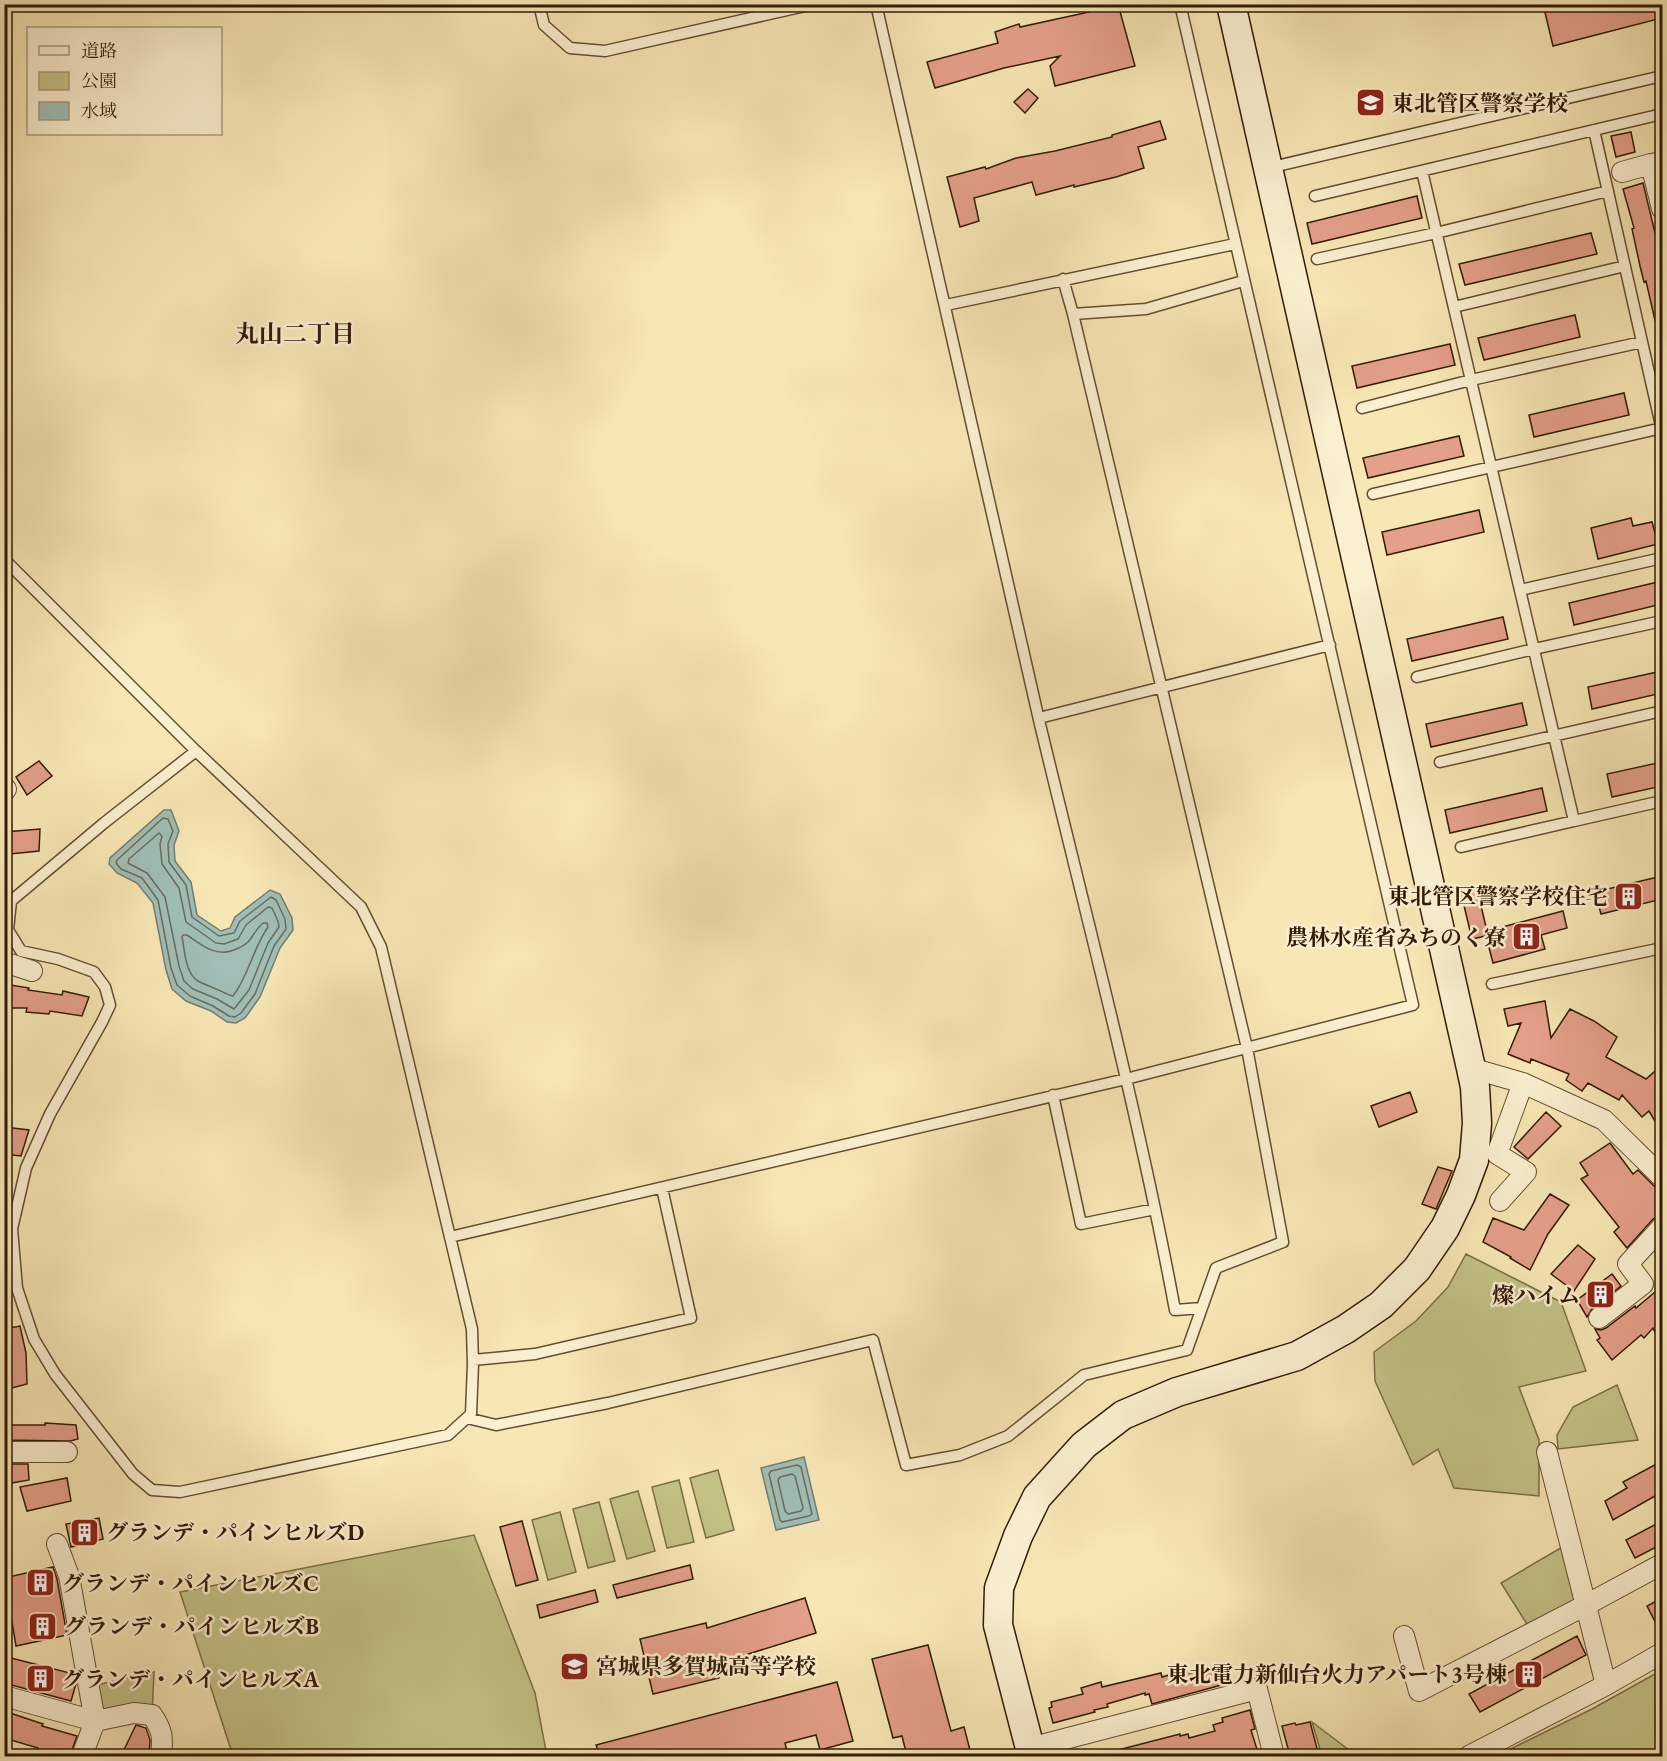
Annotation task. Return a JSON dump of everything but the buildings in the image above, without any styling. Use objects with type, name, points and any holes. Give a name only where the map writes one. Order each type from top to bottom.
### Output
[{"type":"street","points":[[1231,4],[1475,1087],[1477,1123],[1474,1160],[1445,1228],[1417,1269],[1381,1305],[1346,1329],[1297,1356],[1177,1392],[1123,1415],[1084,1445],[1037,1497],[1018,1536],[999,1588],[998,1625],[1031,1752],[1257,1689],[1274,1756]]},
{"type":"street","points":[[1622,172],[1657,163],[1662,209]]},
{"type":"street","points":[[4,787],[6,789],[4,792]]},
{"type":"street","points":[[4,962],[32,971]]},
{"type":"street","points":[[1471,1068],[1523,1083],[1604,1120],[1662,1177]]},
{"type":"street","points":[[1500,1201],[1526,1172],[1497,1154],[1523,1083]]},
{"type":"street","points":[[1599,1318],[1643,1284],[1628,1264],[1662,1227]]},
{"type":"street","points":[[4,1452],[67,1452]]},
{"type":"street","points":[[1547,1452],[1606,1685]]},
{"type":"street","points":[[57,1544],[69,1576],[95,1721],[82,1756]]},
{"type":"street","points":[[1404,1636],[1419,1691],[1662,1564]]},
{"type":"street","points":[[1469,1756],[1606,1685],[1662,1653]]},
{"type":"street","points":[[4,1696],[95,1721],[134,1713],[152,1715],[159,1726],[163,1740],[161,1756]]},
{"type":"lane","points":[[539,4],[544,25],[570,48],[605,51],[814,4]]},
{"type":"lane","points":[[876,4],[1039,718],[1126,1078],[1175,1310],[1202,1308]]},
{"type":"lane","points":[[450,1237],[1126,1078],[1413,1005],[1180,4]]},
{"type":"lane","points":[[1268,168],[1662,76]]},
{"type":"lane","points":[[1315,196],[1662,114]]},
{"type":"lane","points":[[1373,494],[1662,429],[1593,130]]},
{"type":"lane","points":[[1422,171],[1574,821]]},
{"type":"lane","points":[[1317,259],[1608,191]]},
{"type":"lane","points":[[946,305],[1235,244]]},
{"type":"lane","points":[[1454,307],[1625,266]]},
{"type":"lane","points":[[467,1418],[496,1425],[608,1403],[873,1340],[906,1465],[960,1455],[1008,1436],[1084,1375],[1187,1350],[1216,1268],[1283,1242],[1247,1048],[1063,279]]},
{"type":"lane","points":[[1073,314],[1146,309],[1244,280]]},
{"type":"lane","points":[[1362,408],[1471,380],[1642,342]]},
{"type":"lane","points":[[1520,590],[1662,558]]},
{"type":"lane","points":[[4,559],[196,751],[361,907],[381,947],[472,1329],[471,1414],[448,1435],[180,1492],[152,1490],[133,1474],[55,1374],[34,1339],[17,1288],[12,1229],[26,1168],[50,1114],[110,1005],[105,987],[93,972],[58,959],[21,951],[8,930],[11,901],[104,823],[196,751]]},
{"type":"lane","points":[[1417,677],[1662,621]]},
{"type":"lane","points":[[1039,718],[1330,645]]},
{"type":"lane","points":[[1440,762],[1662,711]]},
{"type":"lane","points":[[1461,847],[1662,801]]},
{"type":"lane","points":[[1492,984],[1662,948]]},
{"type":"lane","points":[[1053,1095],[1081,1224],[1155,1209]]},
{"type":"lane","points":[[473,1360],[535,1354],[691,1318],[662,1188]]},
{"type":"green space","points":[[1466,1254],[1561,1302],[1586,1371],[1519,1387],[1539,1440],[1539,1496],[1454,1488],[1438,1449],[1413,1465],[1375,1381],[1374,1352],[1416,1321],[1448,1287]]},
{"type":"green space","points":[[1617,1385],[1638,1440],[1558,1449],[1557,1435],[1573,1407]]},
{"type":"green space","points":[[718,1470],[734,1530],[706,1538],[690,1478]]},
{"type":"green space","points":[[679,1480],[694,1542],[667,1548],[652,1487]]},
{"type":"green space","points":[[638,1491],[655,1551],[627,1559],[610,1499]]},
{"type":"green space","points":[[599,1502],[615,1561],[588,1568],[573,1509]]},
{"type":"green space","points":[[560,1512],[576,1572],[548,1580],[532,1520]]},
{"type":"green space","points":[[474,1535],[535,1693],[547,1756],[233,1756],[180,1592]]},
{"type":"green space","points":[[1564,1546],[1579,1603],[1530,1629],[1501,1583]]},
{"type":"green space","points":[[1662,1670],[1662,1743],[1654,1756],[1496,1756],[1592,1709]]},
{"type":"green space","points":[[154,1672],[152,1715],[95,1721],[92,1686]]},
{"type":"green space","points":[[1312,1722],[1357,1756],[1322,1756]]},
{"type":"water","points":[[164,810],[171,810],[179,831],[174,845],[175,861],[191,882],[197,915],[221,931],[230,928],[235,917],[270,890],[280,894],[292,918],[293,930],[280,948],[260,997],[245,1018],[236,1023],[227,1022],[211,1011],[186,1001],[172,989],[153,903],[137,883],[117,873],[109,864],[110,858]]},
{"type":"water","points":[[804,1457],[819,1520],[776,1530],[761,1468]]},
{"type":"place","name":"東北管区警察学校","points":[[1371,103]]},
{"type":"place","name":"東北管区警察学校住宅","points":[[1629,896]]},
{"type":"place","name":"農林水産省みちのく寮","points":[[1527,937]]},
{"type":"place","name":"燦ハイム","points":[[1601,1295]]},
{"type":"place","name":"グランデ・パインヒルズD","points":[[85,1532]]},
{"type":"place","name":"グランデ・パインヒルズC","points":[[41,1583]]},
{"type":"place","name":"グランデ・パインヒルズB","points":[[43,1626]]},
{"type":"place","name":"宮城県多賀城高等学校","points":[[575,1666]]},
{"type":"place","name":"東北電力新仙台火力アパート3号棟","points":[[1528,1674]]},
{"type":"place","name":"グランデ・パインヒルズA","points":[[41,1679]]},
{"type":"district","name":"丸山二丁目","points":[[295,334]]}]
